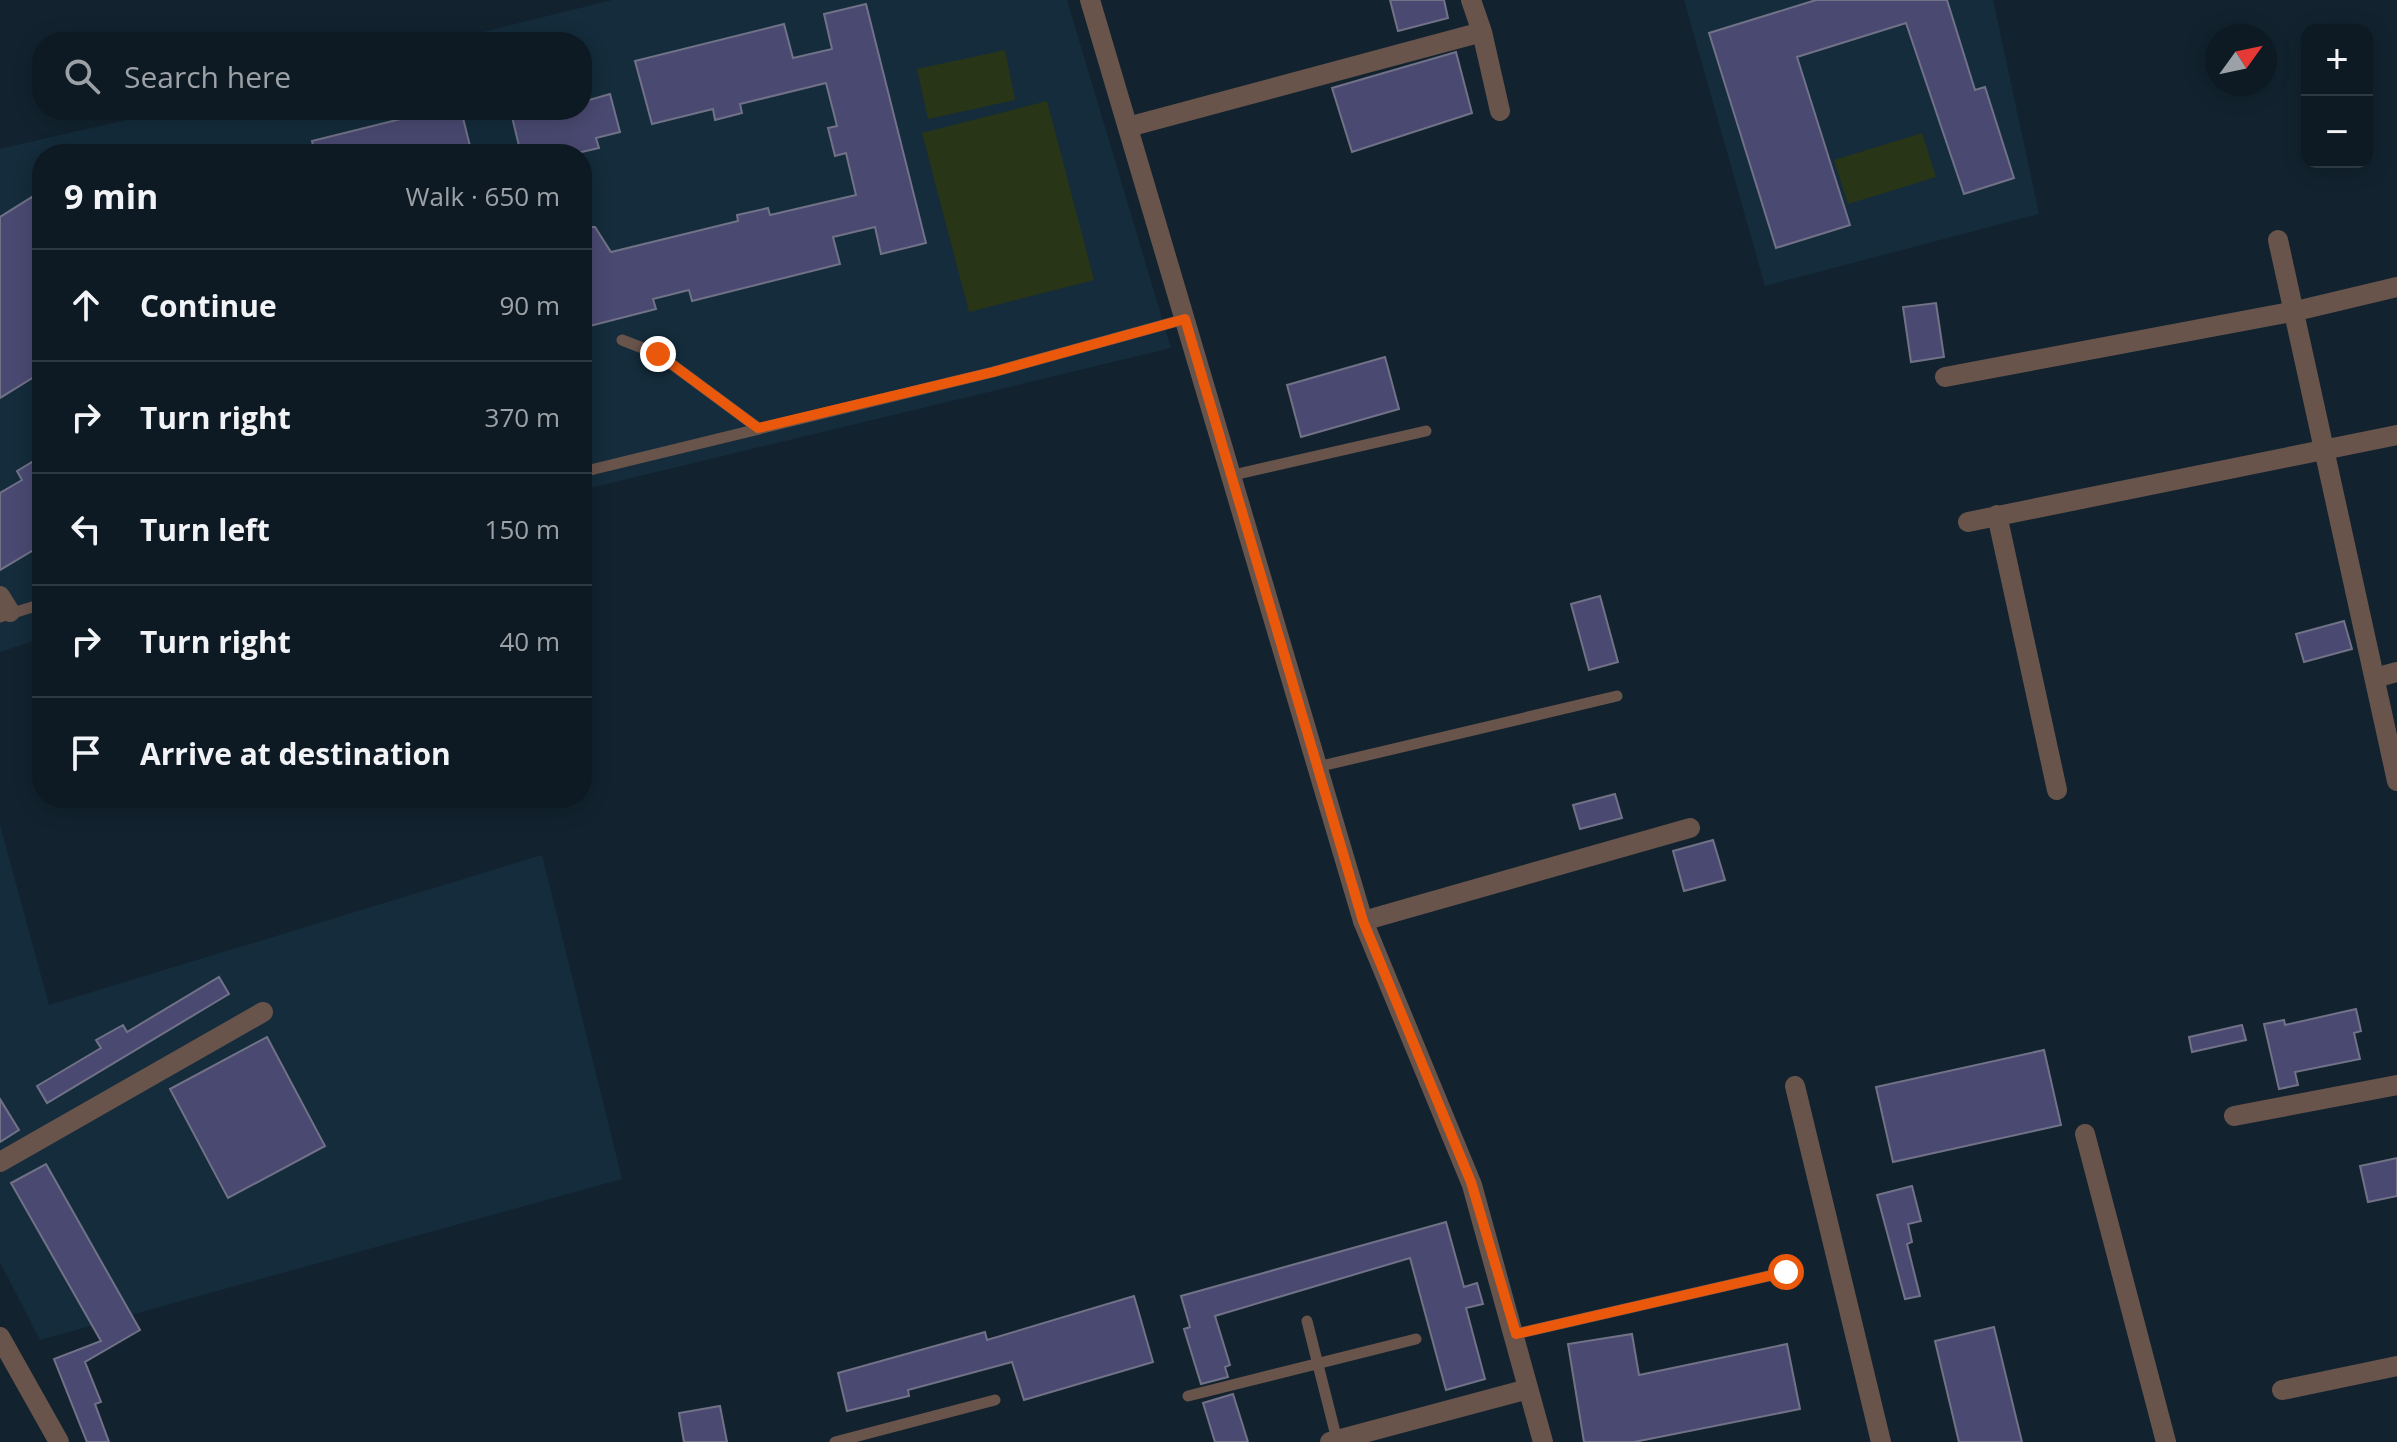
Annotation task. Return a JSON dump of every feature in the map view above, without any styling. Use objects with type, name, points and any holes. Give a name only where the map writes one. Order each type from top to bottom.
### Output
[{"type":"street","points":[[1090,0],[1363,921],[1471,1182],[1516,1334],[1543,1442]]},
{"type":"street","points":[[1471,0],[1482,32],[1500,111]]},
{"type":"street","points":[[1128,127],[1482,32]]},
{"type":"street","points":[[2278,240],[2397,781]]},
{"type":"street","points":[[1945,377],[2296,311],[2397,287]]},
{"type":"street","points":[[1968,522],[2397,435]]},
{"type":"street","points":[[1997,515],[2057,790]]},
{"type":"street","points":[[2375,678],[2397,672]]},
{"type":"street","points":[[1363,921],[1690,828]]},
{"type":"street","points":[[0,1162],[263,1012]]},
{"type":"street","points":[[2234,1116],[2397,1085]]},
{"type":"street","points":[[1795,1086],[1881,1442]]},
{"type":"street","points":[[2085,1134],[2166,1442]]},
{"type":"street","points":[[0,1337],[59,1442]]},
{"type":"street","points":[[2282,1390],[2397,1366]]},
{"type":"street","points":[[1334,1441],[1528,1389]]},
{"type":"lane","points":[[592,470],[993,372],[1185,319]]},
{"type":"lane","points":[[622,340],[658,354],[758,428]]},
{"type":"lane","points":[[1229,476],[1426,431]]},
{"type":"lane","points":[[3,609],[32,605]]},
{"type":"lane","points":[[1317,767],[1617,696]]},
{"type":"lane","points":[[1516,1334],[1786,1272]]},
{"type":"lane","points":[[1307,1321],[1334,1441]]},
{"type":"lane","points":[[1188,1396],[1416,1339]]},
{"type":"lane","points":[[835,1442],[995,1400]]},
{"type":"shaded area","points":[[612,0],[1067,0],[1171,348],[592,488],[592,144],[32,144],[32,641],[0,652],[0,149],[126,120],[592,120],[592,32],[483,32]]},
{"type":"shaded area","points":[[1684,0],[1993,0],[2039,214],[1765,286]]},
{"type":"shaded area","points":[[0,825],[49,1005],[542,855],[622,1179],[40,1340],[0,1262]]},
{"type":"green space","points":[[1005,50],[1015,100],[928,119],[917,69]]},
{"type":"green space","points":[[1047,101],[1094,280],[969,312],[922,133]]},
{"type":"green space","points":[[1922,133],[1936,177],[1848,204],[1834,160]]},
{"type":"building","points":[[1390,0],[1444,0],[1448,18],[1398,31]]},
{"type":"building","points":[[1816,0],[1947,0],[1975,90],[1985,87],[2014,178],[1964,194],[1906,23],[1797,57],[1850,225],[1776,248],[1709,33]]},
{"type":"building","points":[[866,4],[926,243],[881,254],[875,227],[833,237],[840,264],[692,301],[689,290],[653,299],[656,309],[592,325],[592,227],[611,252],[738,221],[737,215],[768,208],[770,215],[856,195],[846,153],[835,156],[828,128],[837,126],[826,83],[740,104],[742,113],[715,120],[713,109],[652,124],[635,61],[784,24],[793,58],[832,49],[824,14]]},
{"type":"building","points":[[1456,52],[1472,113],[1352,152],[1332,88]]},
{"type":"building","points":[[610,94],[620,132],[596,138],[599,148],[592,150],[592,144],[519,144],[513,120],[592,120],[592,99]]},
{"type":"building","points":[[397,120],[464,120],[470,144],[313,144],[312,141]]},
{"type":"building","points":[[32,197],[32,378],[0,398],[0,217]]},
{"type":"building","points":[[1936,303],[1944,357],[1911,362],[1903,307]]},
{"type":"building","points":[[1385,357],[1399,409],[1301,437],[1287,385]]},
{"type":"building","points":[[32,462],[32,551],[0,570],[0,493],[22,480],[17,471]]},
{"type":"building","points":[[1600,596],[1618,662],[1589,670],[1571,604]]},
{"type":"building","points":[[2344,621],[2352,649],[2304,662],[2296,634]]},
{"type":"building","points":[[1615,794],[1622,818],[1580,829],[1573,805]]},
{"type":"building","points":[[1713,840],[1725,880],[1684,891],[1673,851]]},
{"type":"building","points":[[219,977],[229,994],[47,1103],[37,1086],[101,1048],[96,1040],[123,1025],[127,1032]]},
{"type":"building","points":[[2356,1009],[2361,1031],[2354,1033],[2360,1059],[2295,1072],[2298,1085],[2279,1089],[2264,1024],[2284,1020],[2285,1025]]},
{"type":"building","points":[[2242,1025],[2246,1040],[2192,1052],[2189,1037]]},
{"type":"building","points":[[267,1037],[325,1146],[228,1198],[170,1089]]},
{"type":"building","points":[[2044,1050],[2061,1125],[1893,1162],[1876,1087]]},
{"type":"building","points":[[0,1099],[19,1130],[0,1142]]},
{"type":"building","points":[[2397,1158],[2397,1196],[2368,1202],[2360,1166]]},
{"type":"building","points":[[46,1164],[140,1330],[85,1362],[101,1402],[95,1404],[109,1442],[87,1442],[54,1359],[101,1341],[11,1183]]},
{"type":"building","points":[[1912,1186],[1921,1221],[1908,1224],[1912,1242],[1907,1244],[1920,1296],[1905,1299],[1877,1195]]},
{"type":"building","points":[[1446,1222],[1464,1287],[1477,1283],[1483,1304],[1466,1308],[1485,1379],[1446,1390],[1410,1258],[1215,1316],[1230,1365],[1225,1367],[1228,1377],[1201,1384],[1184,1329],[1190,1327],[1181,1296]]},
{"type":"building","points":[[1134,1296],[1153,1362],[1024,1400],[1012,1362],[908,1390],[909,1396],[847,1411],[838,1373],[985,1332],[987,1340]]},
{"type":"building","points":[[1994,1327],[2022,1442],[1959,1442],[1935,1341]]},
{"type":"building","points":[[1632,1334],[1639,1375],[1787,1344],[1800,1409],[1634,1442],[1584,1442],[1568,1344]]},
{"type":"building","points":[[1233,1394],[1248,1442],[1215,1442],[1203,1403]]},
{"type":"building","points":[[720,1406],[727,1442],[684,1442],[679,1413]]},
{"type":"route","points":[[658,354],[758,428],[993,372],[1185,319],[1363,921],[1471,1182],[1516,1334],[1786,1272]]}]
